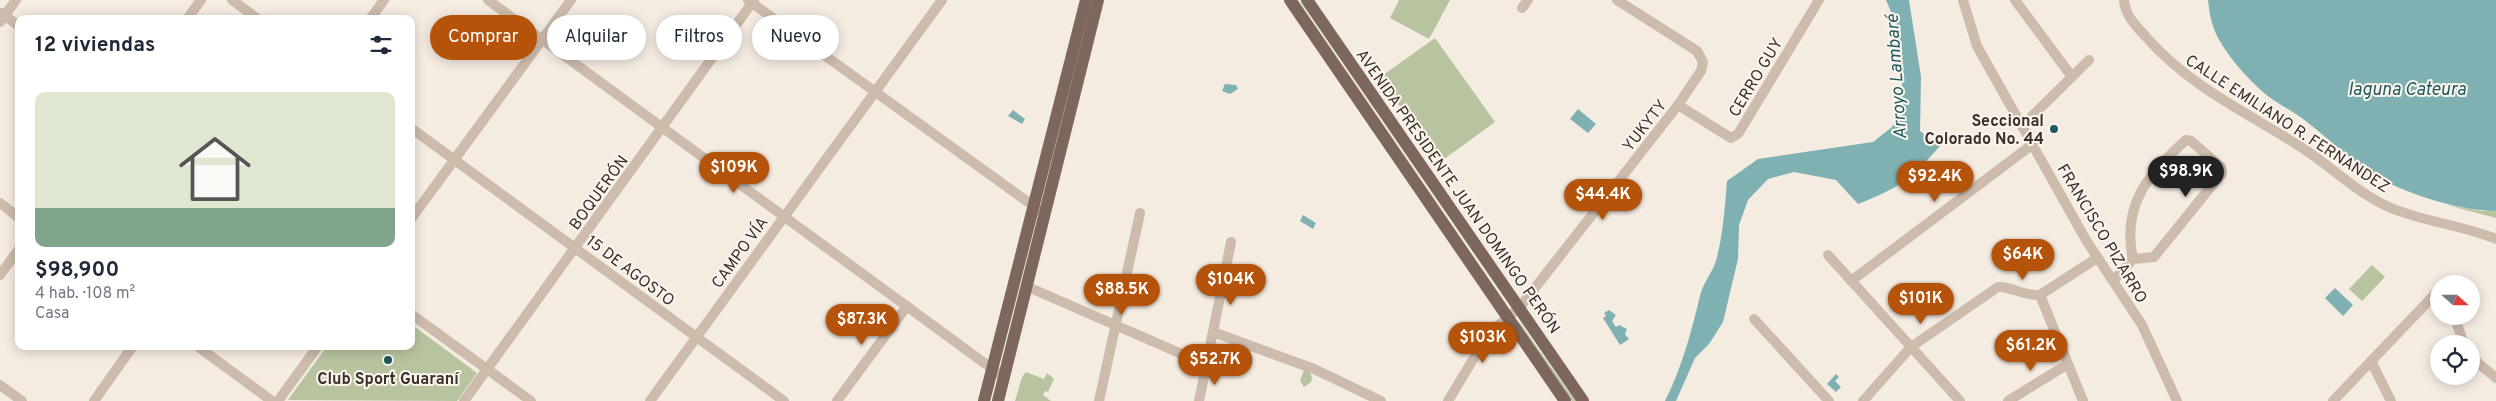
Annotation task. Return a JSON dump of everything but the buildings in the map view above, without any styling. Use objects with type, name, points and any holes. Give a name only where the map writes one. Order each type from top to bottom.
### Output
[{"type":"main road","points":[[984,401],[1035,207],[1086,0]]},
{"type":"main road","points":[[998,401],[1046,215],[1098,0]]},
{"type":"main road","name":"AVENIDA PRESIDENTE JUAN DOMINGO PERÓN","points":[[1290,0],[1565,401]]},
{"type":"main road","name":"AVENIDA PRESIDENTE JUAN DOMINGO PERÓN","points":[[1307,0],[1583,401]]},
{"type":"street","points":[[15,24],[2,17],[16,0]]},
{"type":"street","points":[[190,15],[201,0]]},
{"type":"street","points":[[232,0],[253,15]]},
{"type":"street","points":[[373,15],[384,0]]},
{"type":"street","points":[[488,0],[1004,378]]},
{"type":"street","points":[[415,214],[571,0]]},
{"type":"street","name":"CAMPO VÍA","points":[[650,401],[942,0]]},
{"type":"street","name":"YUKYTY","points":[[1448,401],[1489,333],[1520,307],[1678,105],[1700,71],[1703,62],[1697,51],[1617,0]]},
{"type":"street","name":"CERRO GUY","points":[[1678,105],[1732,138],[1738,134],[1819,0]]},
{"type":"street","name":"FRANCISCO PIZARRO","points":[[1963,0],[1977,46],[2097,258],[2142,325],[2177,401]]},
{"type":"street","points":[[2015,0],[2072,77]]},
{"type":"street","name":"CALLE EMILIANO R. FERNANDEZ","points":[[2124,0],[2128,16],[2168,62],[2193,81],[2305,149],[2377,201],[2407,214],[2468,228],[2496,239]]},
{"type":"street","points":[[751,1],[1046,215]]},
{"type":"street","name":"BOQUERÓN","points":[[464,401],[663,128],[751,1]]},
{"type":"street","points":[[2022,126],[2089,60]]},
{"type":"street","name":"15 DE AGOSTO","points":[[415,131],[784,401]]},
{"type":"street","points":[[2113,281],[2133,259],[2154,257],[2222,173],[2221,167],[2191,140],[2186,140],[2159,165],[2138,197],[2130,221],[2130,244],[2133,259]]},
{"type":"street","points":[[1851,281],[2033,144]]},
{"type":"street","points":[[0,203],[15,215]]},
{"type":"street","points":[[1099,401],[1140,213]]},
{"type":"street","points":[[1199,401],[1231,242]]},
{"type":"street","points":[[0,275],[15,255]]},
{"type":"street","points":[[1828,255],[1960,401]]},
{"type":"street","points":[[1863,401],[1911,347],[1998,287],[2004,286],[2028,296],[2040,295],[2097,258]]},
{"type":"street","points":[[1028,287],[1116,327],[1207,365]]},
{"type":"street","points":[[2040,295],[2083,401]]},
{"type":"street","points":[[2332,401],[2430,299]]},
{"type":"street","points":[[837,401],[907,306]]},
{"type":"street","points":[[415,317],[531,401]]},
{"type":"street","points":[[1754,319],[1829,401]]},
{"type":"street","points":[[1213,332],[1314,370],[1381,401]]},
{"type":"street","points":[[94,401],[131,350]]},
{"type":"street","points":[[202,350],[272,401]]},
{"type":"street","points":[[278,401],[315,350]]},
{"type":"street","points":[[2371,361],[2391,401]]},
{"type":"street","points":[[2008,401],[2068,364]]},
{"type":"street","points":[[2480,365],[2496,378]]},
{"type":"street","points":[[0,385],[22,401]]},
{"type":"green space","points":[[1296,0],[1298,0],[1506,304],[1505,304]]},
{"type":"green space","points":[[1399,0],[1450,0],[1429,39],[1390,18]]},
{"type":"green space","points":[[1435,38],[1495,122],[1440,162],[1379,78]]},
{"type":"green space","points":[[2447,205],[2482,211],[2496,211],[2496,218]]},
{"type":"green space","points":[[2372,265],[2385,277],[2362,301],[2349,289]]},
{"type":"green space","points":[[1518,322],[1520,323],[1575,401],[1572,401]]},
{"type":"green space","name":"Club Sport Guaraní","points":[[415,327],[477,373],[457,401],[288,400],[324,350],[415,350]]},
{"type":"green space","points":[[1308,369],[1312,377],[1311,382],[1304,387],[1300,381],[1304,370]]},
{"type":"green space","points":[[1026,372],[1044,379],[1047,373],[1054,379],[1048,392],[1045,391],[1043,395],[1051,401],[1015,401],[1022,377]]},
{"type":"water","points":[[1886,0],[1909,0],[1921,77],[1920,131],[1940,146],[1921,167],[1904,181],[1885,193],[1858,204],[1836,180],[1794,172],[1768,179],[1748,200],[1739,225],[1738,259],[1723,322],[1709,344],[1695,358],[1676,401],[1665,401],[1685,350],[1701,291],[1716,261],[1722,231],[1727,181],[1758,159],[1873,142],[1892,127],[1902,113],[1902,68],[1899,31]]},
{"type":"water","name":"laguna Cateura","points":[[2208,0],[2496,0],[2496,211],[2438,202],[2395,186],[2363,167],[2303,119],[2264,93],[2246,76],[2229,56],[2217,35],[2211,20]]},
{"type":"water","points":[[1225,84],[1236,85],[1238,89],[1230,94],[1222,91]]},
{"type":"water","points":[[1578,109],[1596,124],[1588,133],[1570,119]]},
{"type":"water","points":[[1013,110],[1025,119],[1022,124],[1008,116]]},
{"type":"water","points":[[1303,215],[1316,223],[1313,229],[1300,221]]},
{"type":"water","points":[[2335,288],[2353,305],[2343,316],[2325,298]]},
{"type":"water","points":[[1609,310],[1616,315],[1612,321],[1616,327],[1619,325],[1627,329],[1625,334],[1629,339],[1620,345],[1603,318],[1606,316],[1604,313]]},
{"type":"water","points":[[1836,374],[1839,377],[1835,381],[1841,387],[1836,392],[1827,384]]},
{"type":"place","name":"Seccional Colorado No. 44","points":[[2054,129]]},
{"type":"place","name":"Club Sport Guaraní","points":[[388,360]]},
{"type":"water label","name":"Arroyo Lambaré","points":[[1896,77]]}]
